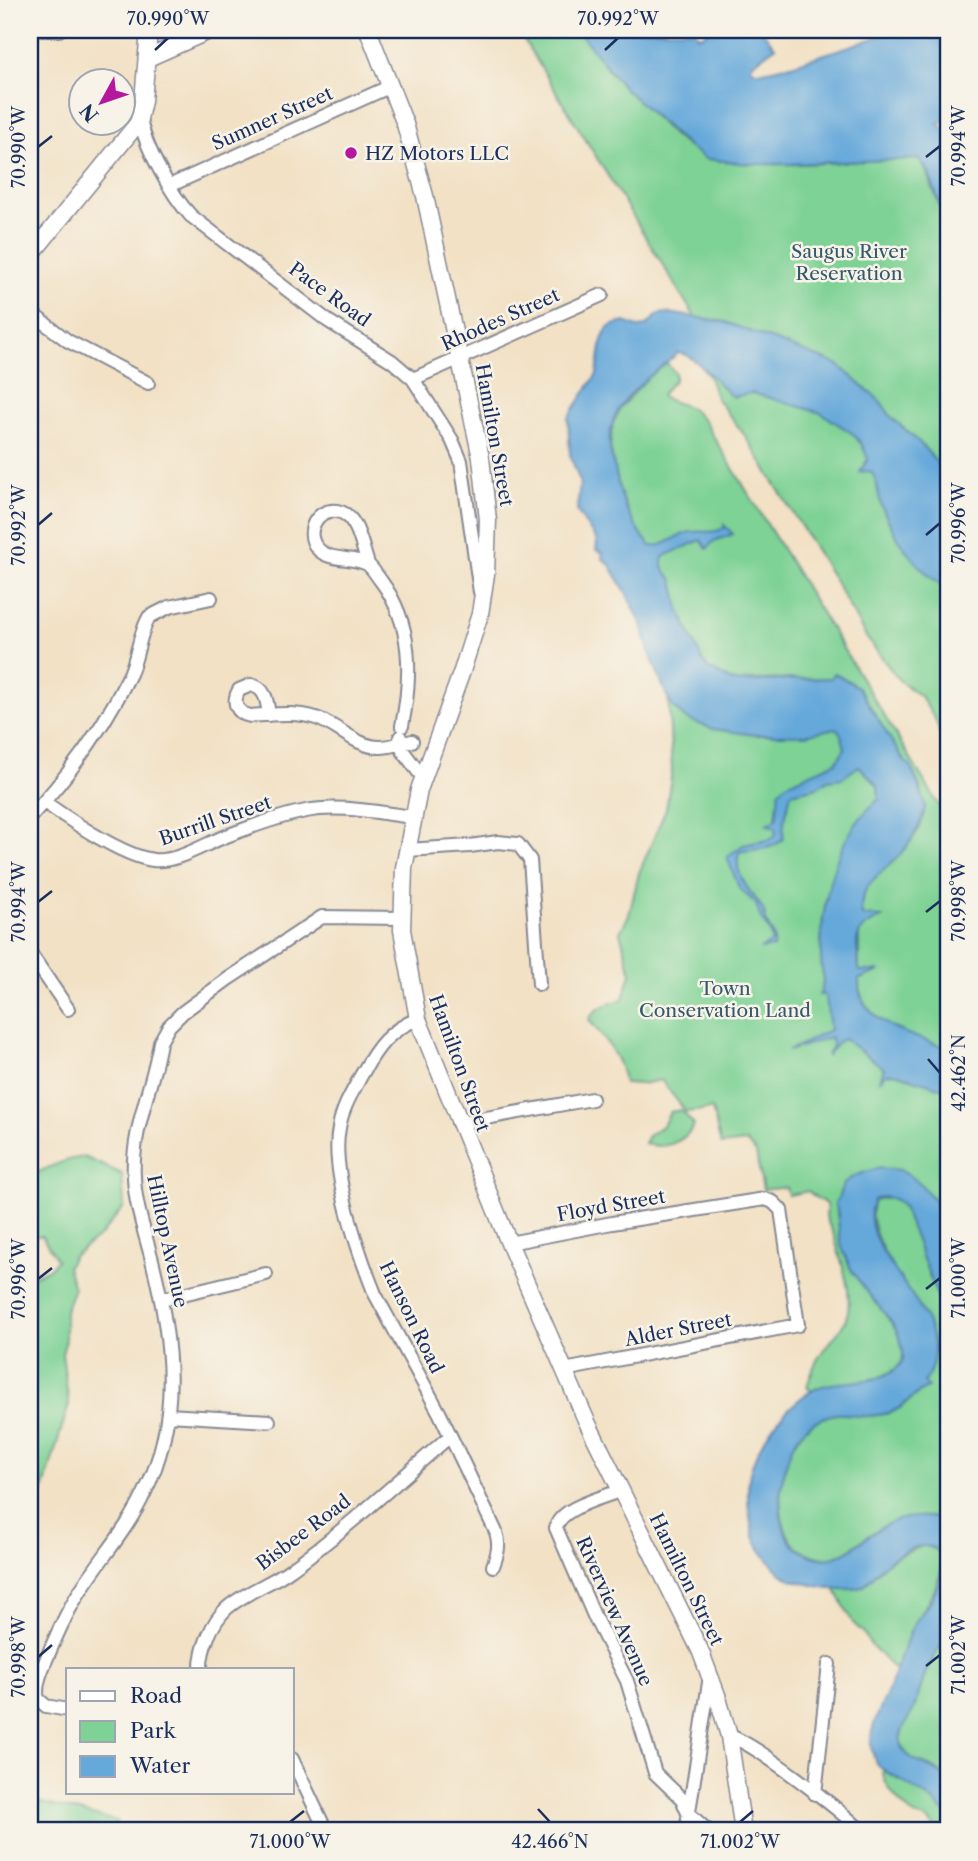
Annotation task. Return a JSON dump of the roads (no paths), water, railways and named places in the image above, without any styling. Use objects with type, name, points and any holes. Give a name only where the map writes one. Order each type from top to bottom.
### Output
[{"type":"main road","points":[[148,58],[211,30]]},
{"type":"main road","name":"Hamilton Street","points":[[368,30],[391,86],[417,164],[460,358],[486,494],[488,548],[482,603],[473,638],[423,778],[407,850],[402,887],[406,962],[418,1019],[509,1243],[619,1491],[676,1599],[710,1676],[729,1736],[743,1831]]},
{"type":"main road","name":"Pace Road","points":[[140,118],[149,31]]},
{"type":"main road","points":[[30,256],[134,130],[140,118]]},
{"type":"street","points":[[37,30],[59,30]]},
{"type":"street","name":"Sumner Street","points":[[169,186],[391,86]]},
{"type":"street","name":"Pace Road","points":[[140,118],[145,137],[182,206],[208,230],[334,325],[392,361],[413,379],[452,440],[461,461],[482,603]]},
{"type":"street","name":"Rhodes Street","points":[[413,379],[602,295]]},
{"type":"street","points":[[30,312],[68,341],[148,383]]},
{"type":"street","points":[[368,564],[325,554],[317,549],[312,536],[316,519],[323,513],[332,511],[341,512],[348,517],[354,524],[368,564],[394,601],[404,627],[409,672],[402,726],[407,759],[423,778]]},
{"type":"street","points":[[30,817],[89,746],[115,707],[132,669],[149,617],[169,607],[211,598]]},
{"type":"street","points":[[269,715],[293,714],[317,718],[371,746],[383,747],[406,742],[434,748]]},
{"type":"street","name":"Burrill Street","points":[[44,802],[95,835],[155,860],[178,856],[225,836],[303,811],[344,809],[413,817]]},
{"type":"street","points":[[407,850],[498,842],[518,844],[530,860],[539,984]]},
{"type":"street","name":"Hilltop Avenue","points":[[66,1710],[41,1703],[37,1691],[45,1661],[77,1595],[144,1495],[162,1450],[168,1415],[171,1368],[162,1299],[138,1203],[133,1159],[164,1033],[183,1012],[228,978],[322,917],[402,918]]},
{"type":"street","points":[[30,953],[68,1009]]},
{"type":"street","name":"Hanson Road","points":[[418,1019],[388,1034],[366,1067],[343,1111],[338,1129],[337,1151],[347,1204],[367,1274],[450,1436],[499,1541],[493,1566]]},
{"type":"street","points":[[458,1123],[592,1099]]},
{"type":"street","name":"Floyd Street","points":[[509,1243],[612,1223],[765,1199],[781,1210],[798,1325]]},
{"type":"street","points":[[162,1299],[266,1274]]},
{"type":"street","name":"Alder Street","points":[[564,1370],[798,1325]]},
{"type":"street","points":[[168,1415],[269,1421]]},
{"type":"street","name":"Bisbee Road","points":[[201,1668],[208,1637],[228,1608],[308,1557],[450,1436]]},
{"type":"street","name":"Riverview Avenue","points":[[619,1491],[568,1511],[557,1522],[556,1528],[627,1681],[655,1773],[682,1800],[688,1814]]},
{"type":"street","points":[[815,1794],[829,1664]]},
{"type":"street","points":[[686,1831],[710,1676]]},
{"type":"street","points":[[729,1736],[748,1744],[861,1831]]},
{"type":"street","points":[[294,1763],[326,1831]]},
{"type":"street","points":[[688,1814],[708,1831]]},
{"type":"water","points":[[577,30],[695,30],[699,37],[710,30],[760,30],[775,47],[752,64],[751,68],[758,72],[791,65],[896,31],[948,30],[948,120],[937,123],[948,132],[948,227],[928,171],[919,159],[748,164],[706,159],[690,148],[625,89]]},
{"type":"water","points":[[669,313],[725,322],[837,364],[880,401],[892,418],[919,442],[948,475],[948,589],[917,564],[894,531],[882,507],[873,474],[869,471],[860,472],[868,459],[862,445],[853,434],[821,413],[752,393],[732,397],[699,364],[678,353],[643,382],[622,404],[610,431],[611,450],[625,505],[651,546],[664,544],[689,532],[719,530],[724,528],[724,525],[733,534],[714,541],[707,549],[701,540],[664,556],[662,560],[664,570],[673,580],[679,609],[702,660],[709,669],[734,682],[831,678],[834,673],[858,687],[904,761],[910,765],[925,810],[905,849],[872,881],[863,897],[862,916],[884,917],[865,926],[858,936],[859,971],[880,971],[859,979],[860,994],[867,1007],[890,1026],[948,1048],[948,1090],[895,1073],[886,1074],[879,1081],[884,1069],[844,1039],[838,1042],[826,1057],[832,1046],[831,1037],[788,1051],[830,1030],[826,998],[819,995],[823,985],[822,932],[828,889],[842,849],[852,831],[879,799],[878,786],[859,766],[842,778],[791,793],[783,839],[768,848],[739,852],[740,875],[762,908],[774,937],[773,947],[760,949],[772,942],[770,932],[761,919],[756,904],[739,888],[727,857],[743,845],[775,836],[776,828],[767,824],[776,819],[779,791],[786,784],[836,762],[845,748],[840,733],[836,728],[805,735],[755,735],[713,729],[686,719],[672,706],[647,646],[643,627],[626,592],[610,565],[602,558],[603,553],[596,550],[597,541],[577,511],[580,482],[570,455],[568,418],[597,374],[602,340],[607,329],[625,322],[638,327],[646,326],[659,314]]},
{"type":"water","points":[[879,1168],[900,1170],[919,1182],[936,1202],[948,1223],[948,1317],[903,1207],[890,1198],[874,1200],[871,1220],[878,1242],[921,1310],[932,1334],[934,1358],[924,1382],[928,1388],[888,1413],[864,1416],[836,1414],[821,1418],[810,1425],[794,1444],[789,1456],[782,1482],[780,1509],[785,1531],[792,1544],[811,1556],[823,1558],[844,1553],[886,1525],[901,1519],[933,1517],[948,1520],[948,1632],[926,1671],[913,1711],[900,1738],[901,1747],[906,1754],[948,1778],[948,1817],[933,1801],[879,1766],[871,1748],[874,1723],[909,1634],[939,1582],[942,1567],[940,1553],[925,1546],[907,1550],[882,1566],[867,1583],[854,1589],[806,1584],[779,1572],[760,1549],[751,1524],[749,1507],[748,1482],[752,1465],[763,1441],[792,1406],[826,1385],[869,1380],[889,1374],[903,1360],[902,1347],[892,1323],[856,1278],[846,1258],[840,1240],[835,1203],[845,1183],[858,1174]]},
{"type":"place","name":"HZ Motors LLC","points":[[351,153]]},
{"type":"park label","name":"Saugus River Reservation","points":[[849,262]]},
{"type":"park label","name":"Town Conservation Land","points":[[725,999]]}]
